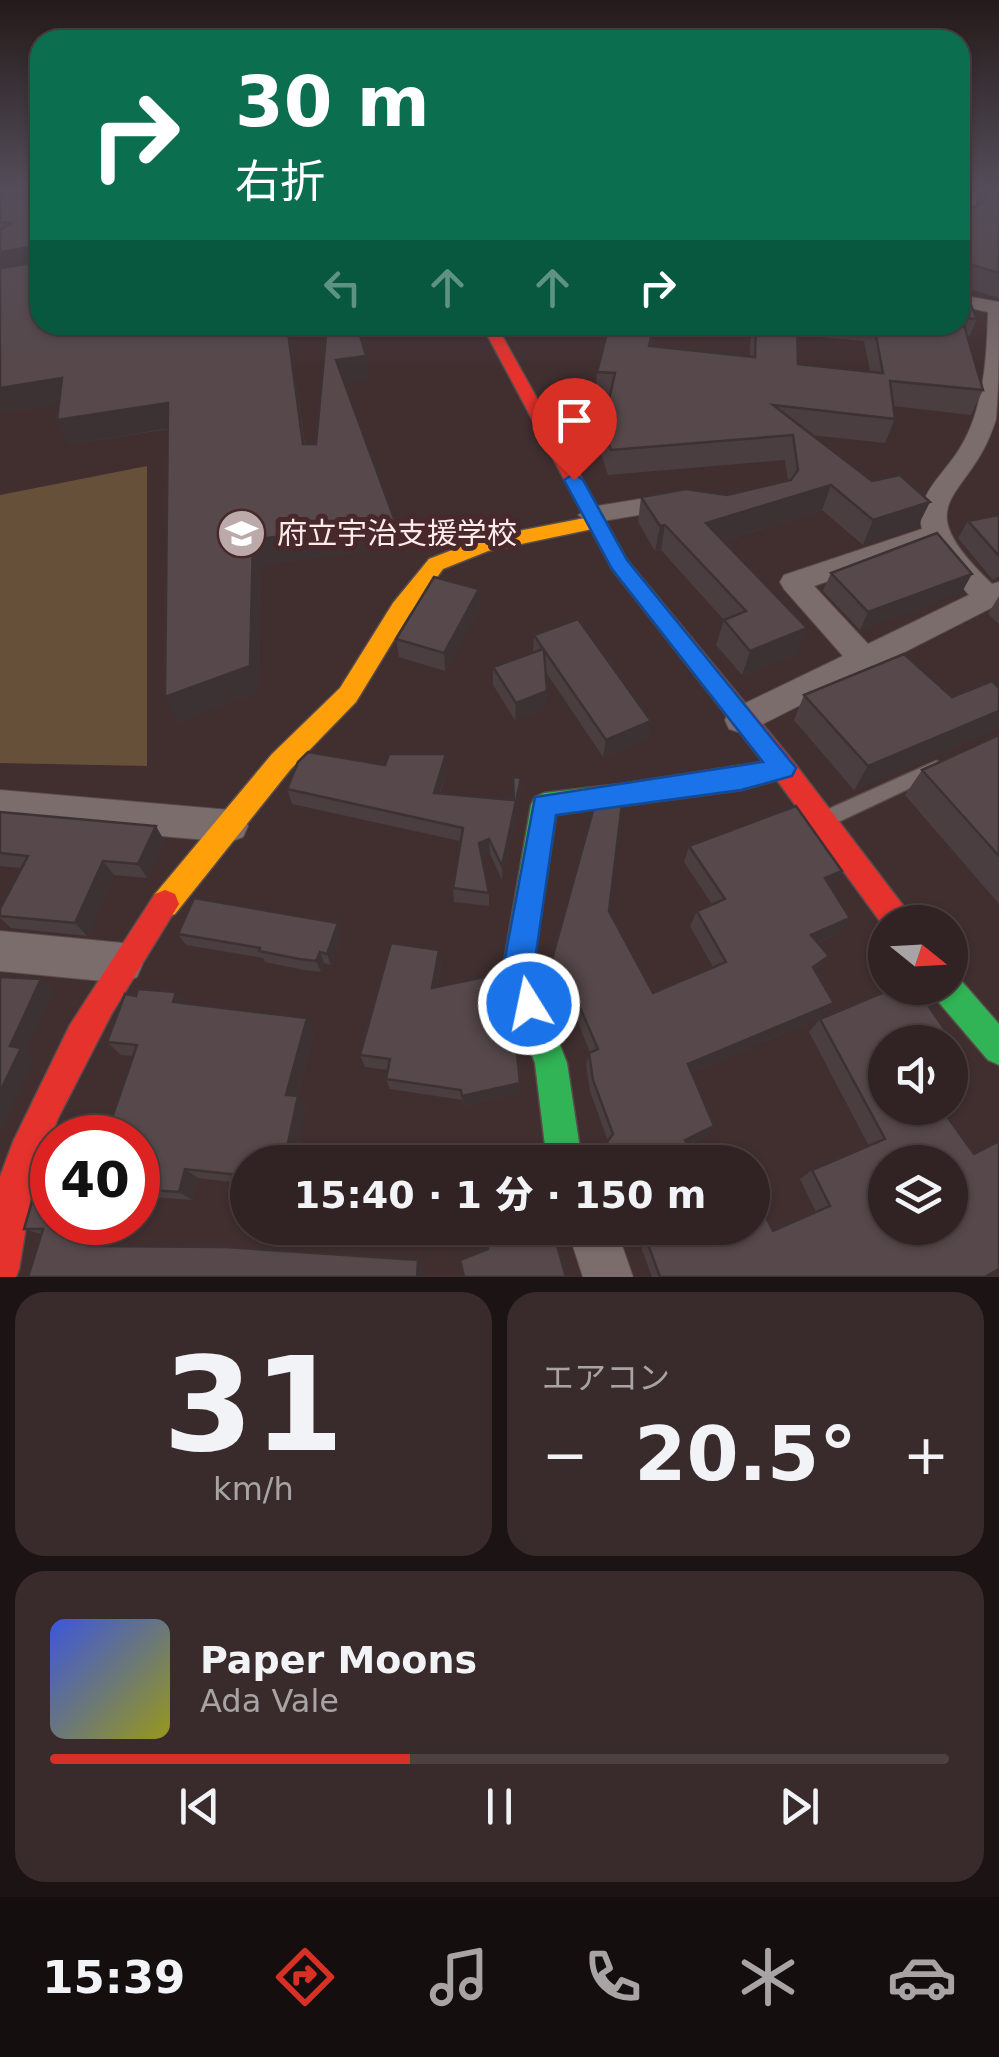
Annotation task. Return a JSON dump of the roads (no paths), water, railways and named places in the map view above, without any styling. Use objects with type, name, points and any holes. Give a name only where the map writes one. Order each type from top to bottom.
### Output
[{"type":"street","points":[[741,720],[992,594],[954,563],[936,534],[934,502],[977,439],[998,345],[998,308],[970,302]]},
{"type":"street","points":[[494,335],[619,564],[783,768],[885,905]]},
{"type":"street","points":[[0,1269],[9,1179],[123,963],[175,890],[281,762],[348,695],[401,609],[436,564],[482,545],[674,500],[705,506]]},
{"type":"street","points":[[863,658],[794,582],[936,534]]},
{"type":"street","points":[[562,1145],[551,1063],[518,974],[544,805],[741,779],[783,768]]},
{"type":"street","points":[[0,806],[230,826]]},
{"type":"street","points":[[0,950],[123,963]]},
{"type":"street","points":[[961,1005],[999,1049]]},
{"type":"street","points":[[598,1245],[608,1277]]},
{"type":"lane","points":[[822,820],[946,764]]},
{"type":"place","name":"府立宇治支援学校","points":[[242,533]]}]
